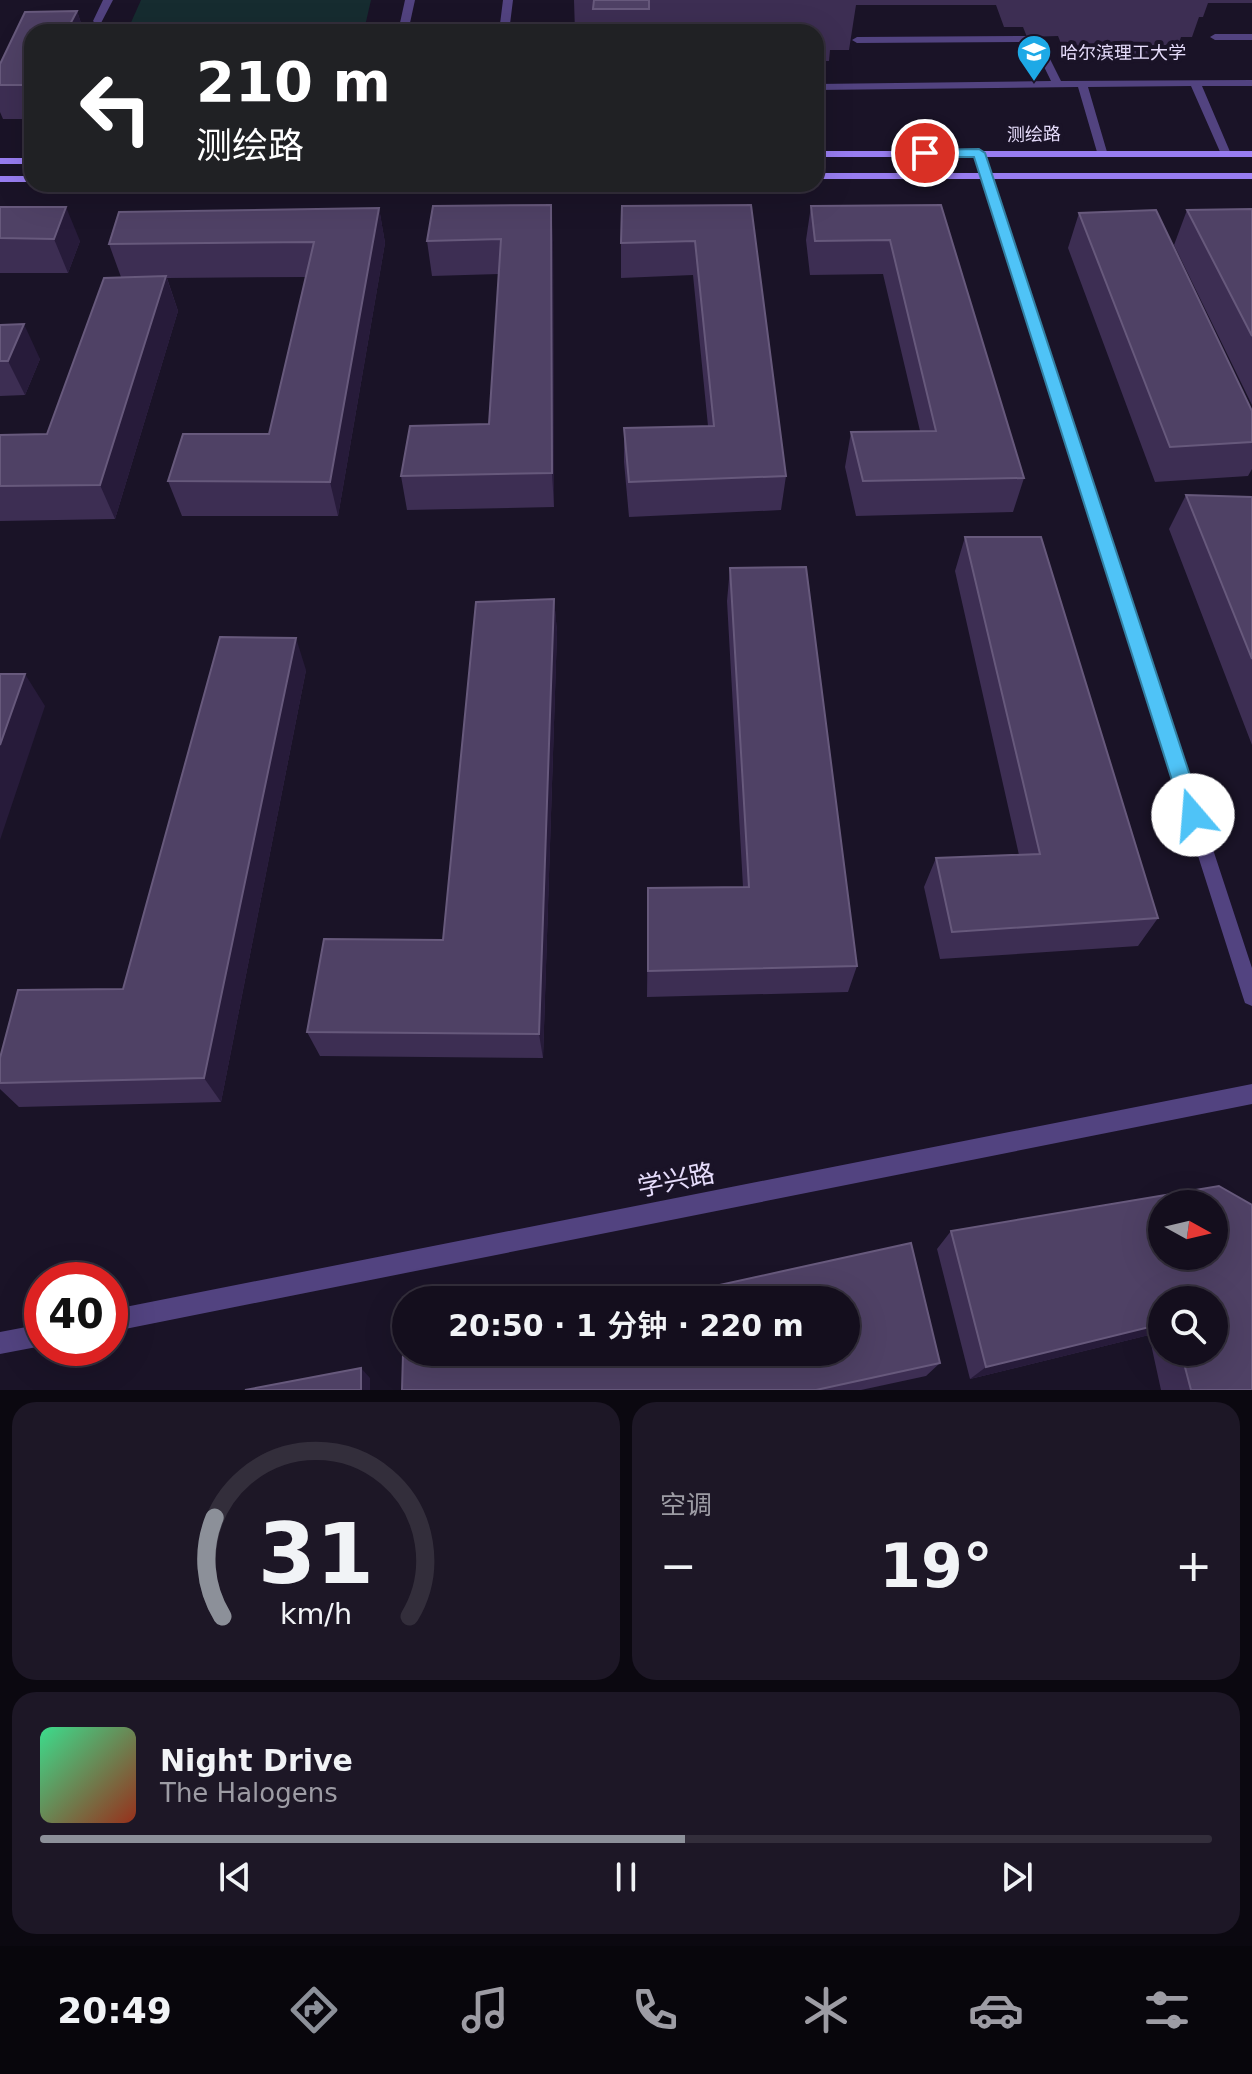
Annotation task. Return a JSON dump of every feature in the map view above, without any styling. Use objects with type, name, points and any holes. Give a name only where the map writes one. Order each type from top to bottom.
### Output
[{"type":"main road","name":"测绘路","points":[[824,154],[1252,154]]},
{"type":"main road","points":[[0,161],[24,161]]},
{"type":"main road","name":"测绘路","points":[[824,176],[1252,176]]},
{"type":"main road","points":[[0,179],[24,179]]},
{"type":"street","points":[[98,21],[108,0]]},
{"type":"street","points":[[405,24],[410,0]]},
{"type":"street","points":[[505,24],[508,0]]},
{"type":"street","points":[[1215,37],[1252,37]]},
{"type":"street","points":[[857,40],[1035,39],[1057,84]]},
{"type":"street","points":[[1195,83],[1226,154]]},
{"type":"street","points":[[824,87],[1252,83]]},
{"type":"street","points":[[1082,84],[1102,152]]},
{"type":"street","points":[[979,153],[1252,997]]},
{"type":"street","name":"学兴路","points":[[128,1317],[1252,1094]]},
{"type":"street","points":[[0,1343],[24,1338]]},
{"type":"green space","points":[[141,0],[371,0],[365,24],[130,24]]},
{"type":"building","points":[[594,0],[649,0],[649,9],[593,9]]},
{"type":"building","points":[[77,11],[70,24],[24,24],[24,85],[0,85],[0,64],[25,12]]},
{"type":"building","points":[[551,205],[552,473],[401,476],[410,426],[489,424],[501,239],[427,241],[433,206]]},
{"type":"building","points":[[751,205],[786,476],[629,482],[624,428],[714,426],[695,241],[621,243],[622,206]]},
{"type":"building","points":[[941,205],[1024,478],[863,481],[851,432],[936,431],[890,240],[815,241],[811,206]]},
{"type":"building","points":[[0,207],[66,207],[54,239],[0,238]]},
{"type":"building","points":[[379,208],[330,482],[168,481],[183,434],[269,434],[314,242],[109,244],[119,212]]},
{"type":"building","points":[[1252,209],[1252,336],[1187,210]]},
{"type":"building","points":[[1156,210],[1252,411],[1252,442],[1170,447],[1079,213]]},
{"type":"building","points":[[166,276],[100,485],[0,486],[0,435],[47,434],[104,278]]},
{"type":"building","points":[[24,324],[8,361],[0,361],[0,325]]},
{"type":"building","points":[[1186,495],[1252,497],[1252,659]]},
{"type":"building","points":[[965,537],[1041,537],[1158,918],[952,932],[936,858],[1040,854]]},
{"type":"building","points":[[806,567],[857,966],[648,971],[648,888],[749,887],[730,568]]},
{"type":"building","points":[[554,599],[539,1034],[307,1032],[324,939],[443,940],[476,602]]},
{"type":"building","points":[[220,637],[296,638],[204,1078],[0,1083],[0,1058],[18,990],[123,989]]},
{"type":"building","points":[[0,674],[25,674],[0,745]]},
{"type":"building","points":[[1219,1186],[1226,1190],[1195,1190]]},
{"type":"building","points":[[1228,1191],[1252,1205],[1252,1390],[1191,1390],[1185,1366],[1228,1366],[1228,1286],[1148,1286],[1148,1327],[986,1367],[951,1231],[1148,1198],[1148,1270],[1228,1270]]},
{"type":"building","points":[[911,1243],[940,1363],[816,1390],[402,1390],[403,1366],[860,1366],[860,1286],[715,1286]]},
{"type":"building","points":[[361,1368],[361,1390],[245,1390]]},
{"type":"place","name":"哈尔滨理工大学","points":[[1034,83]]},
{"type":"route","points":[[925,153],[979,153],[1193,815]]}]
